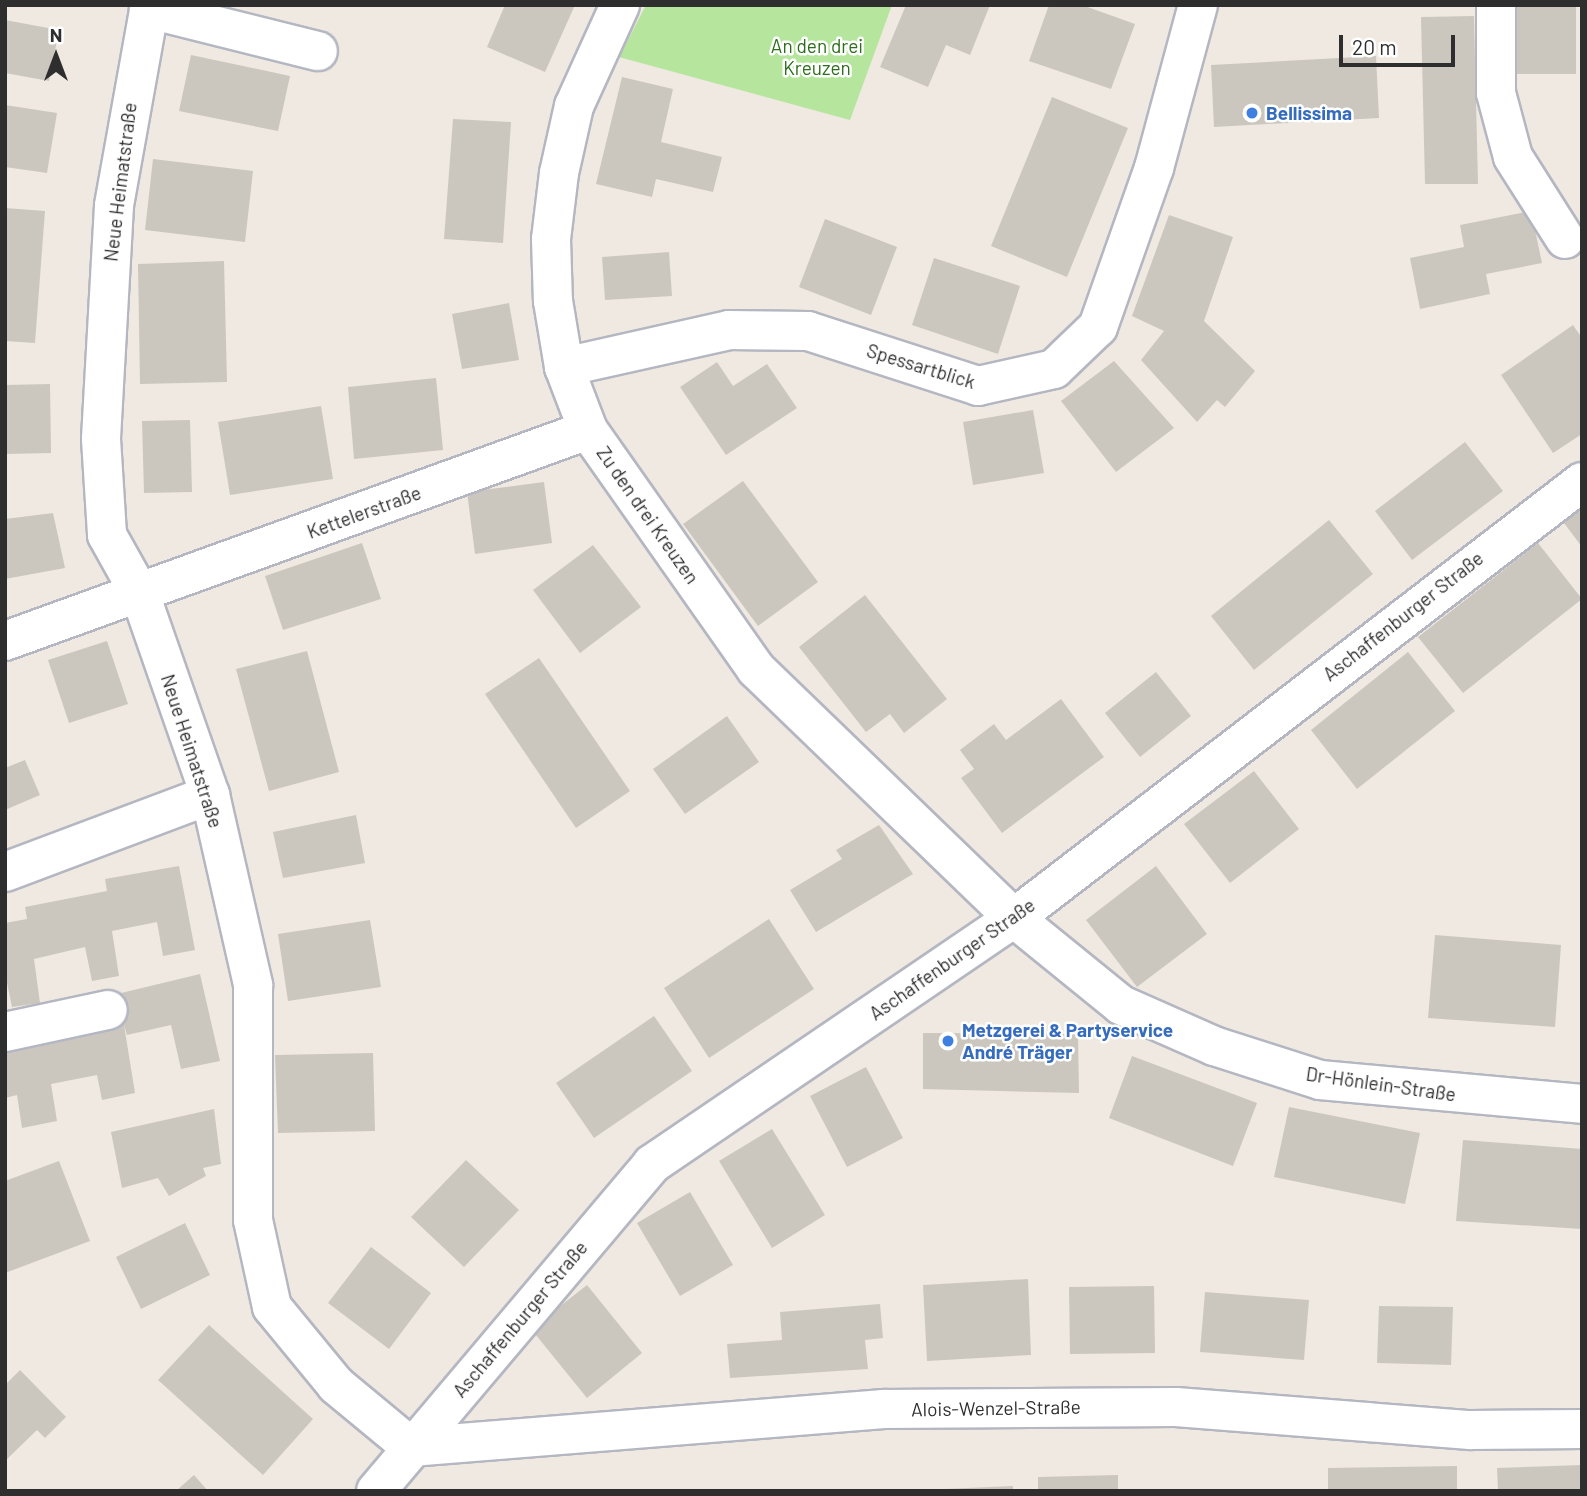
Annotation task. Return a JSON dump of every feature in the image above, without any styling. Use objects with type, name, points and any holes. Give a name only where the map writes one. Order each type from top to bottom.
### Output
[{"type":"street","name":"Zu den drei Kreuzen","points":[[620,5],[574,106],[559,173],[551,239],[553,302],[564,367],[588,430],[756,669],[1014,918]]},
{"type":"street","name":"Spessartblick","points":[[564,367],[729,330],[807,331],[978,386],[1054,369],[1098,327],[1154,168],[1198,5]]},
{"type":"street","points":[[1496,5],[1496,93],[1513,157],[1565,239]]},
{"type":"street","name":"Neue Heimatstraße","points":[[318,51],[150,7],[114,206],[101,439],[107,536],[140,594],[210,795],[253,985],[253,1220],[272,1307],[336,1385],[411,1447]]},
{"type":"street","name":"Kettelerstraße","points":[[5,641],[588,430]]},
{"type":"street","name":"Aschaffenburger Straße","points":[[376,1491],[652,1164],[1014,918],[1582,481]]},
{"type":"street","points":[[5,872],[210,795]]},
{"type":"street","name":"Dr-Hönlein-Straße","points":[[1014,918],[1121,1005],[1214,1046],[1320,1080],[1582,1104]]},
{"type":"street","points":[[5,1032],[108,1010]]},
{"type":"street","name":"Alois-Wenzel-Straße","points":[[411,1447],[883,1409],[1176,1407],[1471,1430],[1582,1429]]},
{"type":"green space","name":"An den drei Kreuzen","points":[[646,5],[892,5],[850,120],[619,57]]},
{"type":"building","points":[[505,5],[575,5],[545,72],[487,47]]},
{"type":"building","points":[[906,5],[990,5],[970,55],[946,45],[928,87],[880,67]]},
{"type":"building","points":[[1049,5],[1082,5],[1135,24],[1111,89],[1029,61]]},
{"type":"building","points":[[1515,5],[1576,5],[1576,74],[1515,74]]},
{"type":"building","points":[[1474,16],[1478,184],[1425,184],[1421,17]]},
{"type":"building","points":[[5,20],[59,30],[49,81],[5,73]]},
{"type":"building","points":[[191,55],[290,76],[278,131],[179,111]]},
{"type":"building","points":[[1376,56],[1379,118],[1214,127],[1211,65]]},
{"type":"building","points":[[622,77],[673,89],[661,142],[722,157],[713,192],[656,179],[652,197],[596,184]]},
{"type":"building","points":[[1052,97],[1128,128],[1067,277],[991,246]]},
{"type":"building","points":[[5,105],[57,113],[47,173],[5,167]]},
{"type":"building","points":[[453,119],[511,122],[503,243],[444,239]]},
{"type":"building","points":[[153,159],[253,171],[245,242],[145,230]]},
{"type":"building","points":[[5,208],[45,211],[35,343],[5,341]]},
{"type":"building","points":[[1531,211],[1542,263],[1486,274],[1490,294],[1420,309],[1410,258],[1464,247],[1460,225]]},
{"type":"building","points":[[1169,215],[1233,237],[1204,321],[1255,371],[1225,407],[1217,400],[1197,422],[1141,360],[1164,331],[1132,316]]},
{"type":"building","points":[[825,219],[897,247],[871,315],[799,287]]},
{"type":"building","points":[[669,252],[672,296],[605,300],[602,257]]},
{"type":"building","points":[[934,258],[1020,286],[998,354],[912,325]]},
{"type":"building","points":[[224,261],[227,382],[140,384],[138,264]]},
{"type":"building","points":[[509,303],[519,360],[462,369],[452,314]]},
{"type":"building","points":[[1573,325],[1582,338],[1582,434],[1553,453],[1501,375]]},
{"type":"building","points":[[1114,361],[1174,428],[1116,472],[1061,401]]},
{"type":"building","points":[[717,362],[733,386],[767,364],[797,408],[726,455],[680,387]]},
{"type":"building","points":[[436,378],[443,450],[354,459],[348,387]]},
{"type":"building","points":[[50,384],[51,453],[5,454],[5,385]]},
{"type":"building","points":[[321,406],[333,479],[230,495],[218,422]]},
{"type":"building","points":[[1033,410],[1044,473],[973,485],[963,422]]},
{"type":"building","points":[[190,420],[192,492],[144,493],[142,421]]},
{"type":"building","points":[[1465,442],[1503,491],[1412,560],[1375,511]]},
{"type":"building","points":[[743,481],[818,582],[758,626],[683,524]]},
{"type":"building","points":[[544,482],[552,543],[475,554],[467,492]]},
{"type":"building","points":[[1582,505],[1582,547],[1561,519]]},
{"type":"building","points":[[53,513],[65,568],[5,579],[5,519]]},
{"type":"building","points":[[1329,520],[1373,574],[1254,670],[1211,616]]},
{"type":"building","points":[[362,543],[381,599],[283,630],[265,576]]},
{"type":"building","points":[[1538,543],[1582,599],[1463,693],[1418,637]]},
{"type":"building","points":[[593,545],[641,607],[580,653],[533,590]]},
{"type":"building","points":[[865,595],[947,699],[904,733],[890,714],[866,732],[799,647]]},
{"type":"building","points":[[107,641],[128,704],[69,723],[48,660]]},
{"type":"building","points":[[307,651],[339,772],[269,791],[236,669]]},
{"type":"building","points":[[1408,652],[1455,711],[1357,789],[1311,730]]},
{"type":"building","points":[[539,658],[630,791],[576,828],[485,694]]},
{"type":"building","points":[[1156,672],[1191,716],[1140,757],[1105,713]]},
{"type":"building","points":[[1061,699],[1104,757],[1002,833],[961,778],[974,769],[960,750],[994,724],[1006,740]]},
{"type":"building","points":[[727,716],[759,762],[685,814],[653,769]]},
{"type":"building","points":[[25,760],[40,795],[5,810],[5,768]]},
{"type":"building","points":[[1254,771],[1299,829],[1230,883],[1184,824]]},
{"type":"building","points":[[356,815],[365,863],[283,878],[273,832]]},
{"type":"building","points":[[879,825],[913,874],[816,932],[790,890],[842,859],[836,850]]},
{"type":"building","points":[[179,866],[195,950],[163,956],[157,922],[112,931],[119,976],[92,981],[85,947],[34,959],[40,1003],[12,1007],[5,973],[5,923],[27,919],[25,907],[107,891],[105,879]]},
{"type":"building","points":[[1156,866],[1207,934],[1137,987],[1086,920]]},
{"type":"building","points":[[769,919],[814,989],[709,1058],[664,988]]},
{"type":"building","points":[[370,920],[381,987],[288,1001],[278,934]]},
{"type":"building","points":[[1435,935],[1561,945],[1555,1027],[1428,1018]]},
{"type":"building","points":[[200,974],[220,1061],[181,1069],[171,1025],[127,1035],[124,1025],[135,1093],[102,1100],[97,1075],[51,1084],[57,1121],[22,1128],[17,1095],[5,1098],[5,1042],[117,994]]},
{"type":"building","points":[[654,1016],[692,1071],[594,1138],[556,1083]]},
{"type":"building","points":[[923,1033],[1078,1034],[1079,1093],[923,1089]]},
{"type":"building","points":[[373,1053],[375,1131],[278,1133],[275,1055]]},
{"type":"building","points":[[1132,1056],[1257,1103],[1233,1166],[1109,1118]]},
{"type":"building","points":[[866,1067],[903,1138],[847,1167],[810,1096]]},
{"type":"building","points":[[1289,1107],[1420,1133],[1405,1204],[1274,1177]]},
{"type":"building","points":[[214,1109],[221,1164],[203,1168],[206,1176],[169,1196],[158,1178],[122,1188],[111,1132]]},
{"type":"building","points":[[772,1129],[825,1215],[772,1248],[719,1161]]},
{"type":"building","points":[[1463,1140],[1582,1149],[1582,1229],[1456,1221]]},
{"type":"building","points":[[466,1160],[519,1210],[464,1267],[411,1217]]},
{"type":"building","points":[[59,1161],[90,1241],[5,1273],[5,1181]]},
{"type":"building","points":[[690,1192],[733,1265],[680,1296],[637,1223]]},
{"type":"building","points":[[185,1223],[210,1275],[141,1309],[116,1257]]},
{"type":"building","points":[[371,1247],[431,1293],[389,1349],[328,1303]]},
{"type":"building","points":[[1028,1279],[1031,1355],[927,1361],[923,1285]]},
{"type":"building","points":[[587,1285],[642,1353],[587,1398],[531,1329]]},
{"type":"building","points":[[1154,1286],[1155,1353],[1070,1354],[1069,1287]]},
{"type":"building","points":[[1205,1292],[1309,1300],[1304,1360],[1200,1352]]},
{"type":"building","points":[[880,1304],[883,1338],[865,1340],[868,1369],[730,1378],[727,1344],[782,1340],[780,1312]]},
{"type":"building","points":[[1379,1306],[1453,1307],[1451,1365],[1377,1363]]},
{"type":"building","points":[[209,1325],[313,1419],[263,1475],[158,1380]]},
{"type":"building","points":[[20,1370],[66,1417],[45,1438],[37,1430],[5,1461],[5,1385]]},
{"type":"building","points":[[1582,1465],[1582,1491],[1498,1491],[1497,1468]]},
{"type":"building","points":[[1457,1466],[1457,1491],[1328,1491],[1328,1468]]},
{"type":"building","points":[[194,1475],[208,1491],[176,1491]]},
{"type":"building","points":[[1118,1475],[1118,1491],[1038,1491],[1038,1477]]},
{"type":"building","points":[[1013,1486],[1013,1491],[944,1491],[944,1489]]},
{"type":"place","name":"Bellissima","points":[[1252,113]]},
{"type":"place","name":"Metzgerei & Partyservice André Träger","points":[[948,1041]]}]
